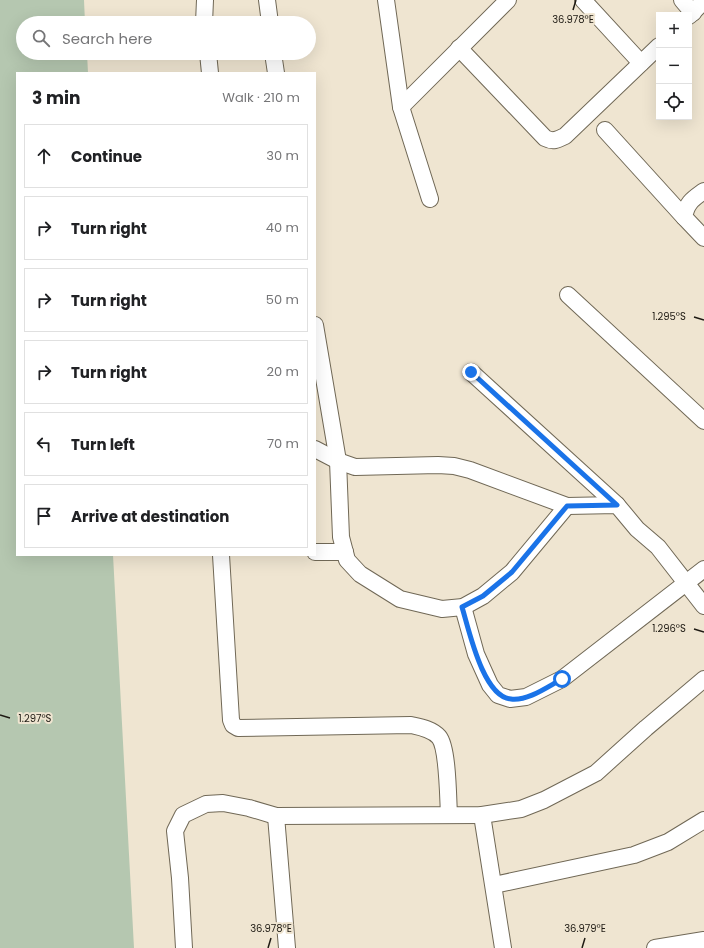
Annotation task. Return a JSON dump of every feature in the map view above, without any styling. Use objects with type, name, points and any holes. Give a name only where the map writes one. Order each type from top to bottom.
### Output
[{"type":"street","points":[[204,16],[205,0]]},
{"type":"street","points":[[267,0],[269,16]]},
{"type":"street","points":[[386,0],[401,107],[430,199]]},
{"type":"street","points":[[401,107],[508,0]]},
{"type":"street","points":[[583,0],[641,63]]},
{"type":"street","points":[[682,0],[689,12]]},
{"type":"street","points":[[692,14],[704,1]]},
{"type":"street","points":[[460,48],[545,138],[551,141],[565,136],[657,48]]},
{"type":"street","points":[[209,60],[210,72]]},
{"type":"street","points":[[274,60],[276,72]]},
{"type":"street","points":[[605,130],[704,238]]},
{"type":"street","points":[[684,217],[686,208],[690,202],[704,191]]},
{"type":"street","points":[[568,295],[704,421]]},
{"type":"street","points":[[316,332],[338,461],[341,537],[347,560],[360,574],[400,599],[442,608],[462,607],[483,596],[512,572],[567,506]]},
{"type":"street","points":[[471,372],[617,505],[637,529],[658,547],[704,606]]},
{"type":"street","points":[[316,450],[338,461],[355,467],[454,466],[470,470],[567,506],[617,505]]},
{"type":"street","points":[[316,552],[345,552]]},
{"type":"street","points":[[220,556],[231,720],[233,725],[238,728],[410,725],[430,730],[440,738],[445,753],[449,815]]},
{"type":"street","points":[[462,607],[476,654],[490,685],[498,695],[510,699],[526,697],[562,679],[704,569]]},
{"type":"street","points":[[184,948],[180,878],[175,830],[183,815],[206,804],[222,803],[249,808],[276,816],[482,815],[497,814],[526,807],[544,800],[596,773],[704,679]]},
{"type":"street","points":[[482,815],[503,948]]},
{"type":"street","points":[[276,816],[287,948]]},
{"type":"street","points":[[494,885],[634,855],[668,842],[704,820]]},
{"type":"street","points":[[655,948],[704,940]]},
{"type":"green space","points":[[0,0],[84,0],[85,16],[16,16],[16,60],[87,60],[88,72],[16,72],[16,556],[113,556],[134,948],[0,948]]},
{"type":"route","points":[[471,372],[617,505],[567,506],[512,572],[483,596],[462,607],[476,654],[490,685],[498,695],[510,699],[526,697],[562,679]]}]
